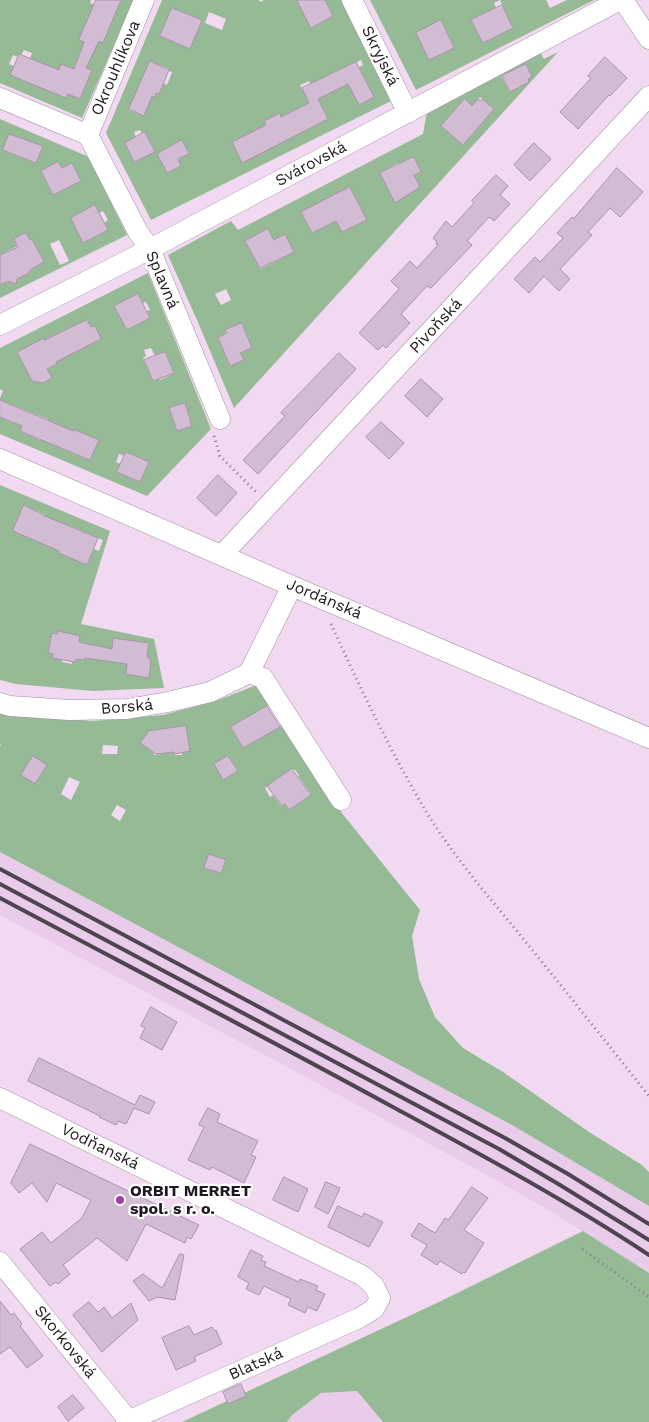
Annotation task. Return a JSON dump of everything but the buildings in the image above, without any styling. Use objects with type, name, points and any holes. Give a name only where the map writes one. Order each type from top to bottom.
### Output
[{"type":"street","name":"Okrouhlíkova","points":[[88,135],[144,0]]},
{"type":"street","name":"Skryjská","points":[[352,0],[408,113]]},
{"type":"street","points":[[622,0],[649,39]]},
{"type":"street","name":"Svárovská","points":[[0,325],[150,249],[622,0]]},
{"type":"street","name":"Pivoňská","points":[[222,555],[649,96]]},
{"type":"street","points":[[0,98],[88,135]]},
{"type":"street","name":"Splavná","points":[[88,135],[138,232],[150,249],[220,420]]},
{"type":"street","name":"Jordánská","points":[[0,459],[649,738]]},
{"type":"street","points":[[292,586],[249,673],[263,678],[341,800]]},
{"type":"street","name":"Borská","points":[[0,703],[10,706],[70,710],[127,709],[210,692],[249,673]]},
{"type":"street","name":"Vodňanská","points":[[0,1098],[364,1276],[374,1286],[380,1298]]},
{"type":"street","name":"Skorkovská","points":[[0,1262],[129,1421]]},
{"type":"street","name":"Blatská","points":[[129,1421],[359,1318],[374,1309],[380,1298]]},
{"type":"path","points":[[220,420],[214,434],[220,456],[270,505]]},
{"type":"path","points":[[330,620],[355,677],[432,820],[497,908],[649,1096]]},
{"type":"path","points":[[582,1250],[649,1297]]},
{"type":"shaded area","points":[[0,852],[512,1125],[649,1206],[649,1273],[547,1209],[485,1174],[0,915]]},
{"type":"shaded area","points":[[357,1391],[383,1422],[287,1422],[292,1415],[321,1393]]},
{"type":"green space","points":[[0,0],[91,0],[90,3],[111,11],[115,3],[119,5],[121,0],[134,0],[82,118],[0,83]],"holes":[[[24,50],[32,53],[30,59],[48,66],[10,75],[14,66],[9,64],[13,55],[18,57]]]},
{"type":"green space","points":[[162,0],[259,0],[260,2],[264,0],[297,0],[311,28],[333,16],[325,0],[341,0],[391,101],[151,220],[106,133]],"holes":[[[172,8],[202,21],[190,48],[160,36]],[[209,12],[226,19],[222,30],[205,23]],[[361,60],[363,65],[359,67],[374,97],[359,104],[348,82],[326,77]],[[150,61],[172,72],[167,85],[164,83],[159,94],[156,93],[155,97],[140,91],[139,85]],[[309,81],[328,119],[276,145],[280,114],[281,117],[313,101],[306,96],[300,85]],[[132,101],[147,108],[144,116],[129,110]],[[140,130],[142,134],[145,133],[155,151],[135,162],[125,143],[136,137],[134,132]],[[182,141],[189,153],[178,159],[181,166],[167,173],[163,164],[166,162],[161,152]]]},
{"type":"green space","points":[[370,0],[500,0],[546,0],[550,8],[567,0],[594,0],[416,90]],"holes":[[[500,0],[513,28],[483,43],[471,20],[490,11],[498,12],[494,3]],[[441,20],[454,47],[429,60],[416,33]]]},
{"type":"green space","points":[[540,52],[544,59],[558,52],[234,408],[168,255],[231,221],[238,230],[423,134],[428,106]],"holes":[[[521,66],[529,82],[510,92],[501,76]],[[480,97],[494,109],[463,145],[442,126],[464,99],[472,106]],[[413,157],[420,172],[413,176],[406,161]],[[398,163],[407,179],[395,203],[380,173]],[[350,187],[366,220],[342,232],[336,221],[312,233],[301,213]],[[268,229],[276,244],[282,241],[280,237],[285,234],[294,252],[260,269],[246,241]],[[226,289],[231,300],[221,305],[215,294]],[[241,324],[251,348],[240,353],[243,360],[230,366],[218,338],[227,333],[226,330]]]},
{"type":"green space","points":[[0,119],[89,157],[127,235],[0,298],[0,285],[8,281],[17,280],[21,274],[29,273],[31,269],[32,239],[30,240],[26,233],[14,239],[17,246],[0,255]],"holes":[[[9,134],[43,146],[36,163],[3,150]],[[58,162],[62,168],[72,163],[81,181],[54,194],[44,177],[56,171],[53,165]],[[95,206],[99,213],[103,211],[108,220],[104,223],[108,230],[83,243],[71,218]],[[59,240],[69,261],[60,265],[50,244]]]},
{"type":"green space","points":[[148,273],[211,429],[147,496],[0,434],[0,398],[3,391],[0,389],[0,348]],"holes":[[[138,294],[143,303],[146,302],[150,310],[147,311],[150,318],[127,330],[115,306]],[[87,320],[91,327],[95,326],[101,339],[77,351],[65,348],[58,333]],[[43,339],[57,364],[47,369],[52,378],[34,381]],[[151,348],[155,356],[165,352],[174,373],[160,380],[159,378],[153,381],[143,358],[146,356],[144,350]],[[10,404],[49,420],[40,440],[21,431],[22,426],[4,419]],[[169,408],[192,426],[177,430]],[[73,430],[98,440],[90,460],[65,450]],[[126,452],[149,462],[140,482],[117,472],[121,464],[116,462],[119,454],[124,456]]]},
{"type":"green space","points":[[0,485],[110,531],[81,624],[154,639],[164,688],[93,691],[16,684],[0,680]],"holes":[[[24,505],[45,515],[35,540],[13,530]],[[70,526],[103,540],[99,551],[94,549],[87,564],[59,552]],[[58,631],[80,636],[79,642],[87,644],[84,660],[76,659],[72,664],[53,658],[53,654],[49,653]],[[114,638],[147,656],[151,661],[149,678],[126,674],[127,664],[110,661]]]},
{"type":"green space","points":[[259,684],[341,812],[420,910],[412,936],[419,979],[435,1017],[463,1048],[503,1072],[589,1132],[642,1165],[649,1172],[649,1206],[512,1125],[0,852],[0,711],[24,716],[92,721],[163,715],[216,701]],"holes":[[[269,705],[281,726],[243,748],[231,727]],[[186,726],[189,751],[182,753],[182,755],[175,755],[174,752],[154,755],[152,746],[146,747],[144,745],[151,731]],[[103,745],[118,746],[117,754],[102,754]],[[33,756],[47,765],[21,775]],[[228,756],[238,771],[223,780],[214,764]],[[292,769],[299,775],[311,794],[289,810],[285,804],[281,806],[273,795],[270,797],[265,788]],[[69,777],[80,782],[71,800],[61,794]],[[117,805],[126,810],[120,821],[111,815]],[[209,854],[225,860],[221,873],[204,868]]]},
{"type":"green space","points":[[583,1231],[649,1273],[649,1422],[383,1422],[357,1391],[321,1393],[292,1415],[287,1422],[182,1422],[439,1302]]},
{"type":"railway","points":[[0,869],[505,1138],[649,1224]]},
{"type":"railway","points":[[0,884],[499,1149],[649,1240]]},
{"type":"railway","points":[[0,898],[489,1159],[586,1215],[649,1255]]},
{"type":"place","name":"ORBIT MERRET spol. s r. o.","points":[[120,1200]]}]
